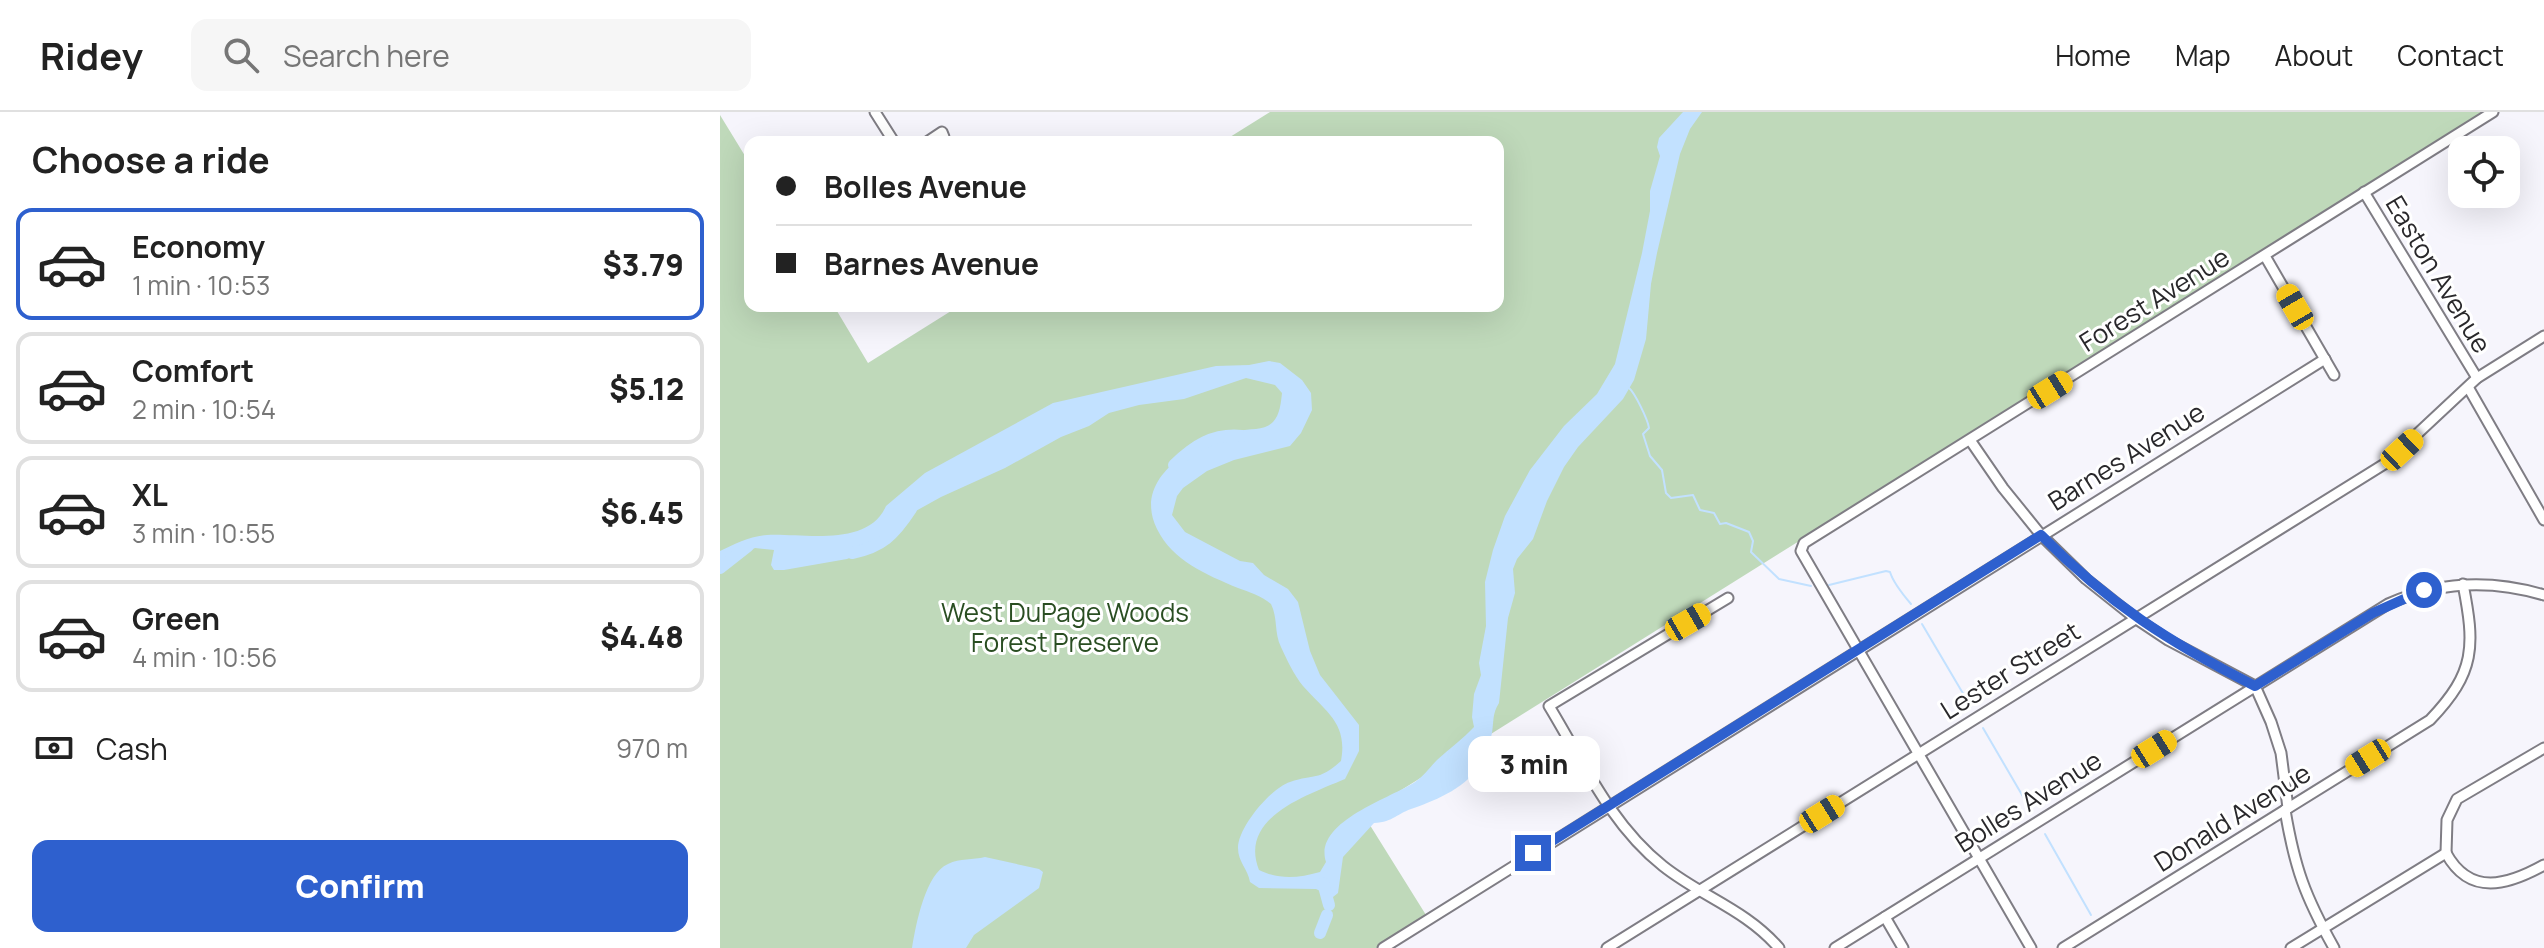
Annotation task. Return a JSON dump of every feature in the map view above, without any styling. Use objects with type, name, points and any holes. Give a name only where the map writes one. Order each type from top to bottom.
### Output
[{"type":"street","points":[[875,112],[890,136]]},
{"type":"street","name":"Forest Avenue","points":[[1858,649],[1801,551],[1812,536],[2493,112]]},
{"type":"street","name":"Easton Avenue","points":[[2364,192],[2477,378]]},
{"type":"street","points":[[2265,256],[2334,375]]},
{"type":"street","name":"Lester Street","points":[[1607,948],[2386,463],[2477,378],[2544,336]]},
{"type":"street","name":"Barnes Avenue","points":[[1383,948],[2325,359]]},
{"type":"street","name":"Easton Avenue","points":[[2468,387],[2544,520]]},
{"type":"street","points":[[1970,440],[2041,535],[2086,579],[2135,618],[2192,654],[2255,686],[2281,753],[2286,809],[2297,873],[2334,948]]},
{"type":"street","name":"Bolles Avenue","points":[[1835,948],[2388,604],[2424,590],[2460,584],[2493,585],[2544,595]]},
{"type":"street","name":"Donald Avenue","points":[[2063,948],[2430,720],[2452,695],[2469,660],[2469,619],[2460,584]]},
{"type":"street","points":[[1728,598],[1549,706],[1619,822],[1647,852],[1672,873],[1739,912],[1779,948]]},
{"type":"street","points":[[1858,649],[2031,948]]},
{"type":"street","points":[[2544,748],[2457,799],[2447,820],[2446,853],[2462,873],[2481,883],[2509,881],[2544,865]]},
{"type":"street","points":[[2291,948],[2446,853]]},
{"type":"street","points":[[1885,917],[1903,948]]},
{"type":"green space","name":"West DuPage Woods Forest Preserve","points":[[1270,112],[2485,112],[1363,814],[1426,915],[1376,948],[720,948],[720,115],[744,154],[744,312],[838,312],[868,363],[949,312],[1504,312],[1504,136],[1232,136]]},
{"type":"water","points":[[1683,112],[1702,112],[1690,129],[1680,154],[1651,284],[1646,339],[1634,380],[1623,399],[1578,447],[1564,467],[1533,539],[1513,569],[1515,593],[1508,618],[1499,703],[1485,756],[1469,779],[1452,791],[1391,819],[1374,823],[1343,857],[1338,893],[1333,897],[1316,889],[1259,888],[1250,882],[1238,848],[1249,819],[1274,792],[1290,782],[1321,774],[1341,761],[1338,727],[1291,667],[1279,642],[1271,604],[1260,596],[1202,572],[1181,558],[1157,529],[1151,510],[1153,493],[1160,478],[1187,453],[1222,436],[1261,428],[1273,422],[1279,412],[1282,393],[1275,385],[1246,378],[1184,399],[1109,413],[1089,426],[1061,437],[914,512],[864,552],[847,559],[774,570],[771,565],[774,550],[755,548],[720,564],[720,551],[755,537],[833,536],[865,528],[925,473],[1053,403],[1216,366],[1269,361],[1280,363],[1302,380],[1311,393],[1312,410],[1301,433],[1290,446],[1234,460],[1207,471],[1183,488],[1177,496],[1172,515],[1185,532],[1240,561],[1253,563],[1264,575],[1288,589],[1298,602],[1310,651],[1320,675],[1359,725],[1359,751],[1345,779],[1280,811],[1267,822],[1258,836],[1255,852],[1259,870],[1289,877],[1320,872],[1326,862],[1325,848],[1331,835],[1342,824],[1356,813],[1415,782],[1474,727],[1474,694],[1481,675],[1479,663],[1486,626],[1485,582],[1493,550],[1505,516],[1530,470],[1564,426],[1597,394],[1615,364],[1642,253],[1650,211],[1650,191],[1660,156],[1657,147],[1659,138]]},
{"type":"water","points":[[985,857],[1039,869],[1043,872],[1039,888],[974,935],[966,948],[912,948],[923,901],[933,878],[948,864]]},
{"type":"waterway","points":[[1629,388],[1648,424],[1649,428],[1643,434],[1650,456],[1662,470],[1666,493],[1671,498],[1693,495],[1700,510],[1714,513],[1720,524],[1726,523],[1749,532],[1753,541],[1751,552],[1779,579],[1811,586]]},
{"type":"waterway","points":[[1174,465],[1205,442],[1242,436]]},
{"type":"waterway","points":[[852,553],[886,538],[911,509]]},
{"type":"waterway","points":[[720,568],[748,546]]},
{"type":"waterway","points":[[1829,585],[1886,571],[1890,572],[1911,604]]},
{"type":"waterway","points":[[1922,624],[1971,707]]},
{"type":"waterway","points":[[1983,728],[2032,812]]},
{"type":"waterway","points":[[2045,834],[2091,915]]},
{"type":"waterway","points":[[1323,883],[1329,905]]},
{"type":"waterway","points":[[1320,933],[1327,915]]},
{"type":"route","points":[[1533,853],[2041,535],[2086,579],[2135,618],[2192,654],[2255,686],[2373,613],[2424,590]]}]
